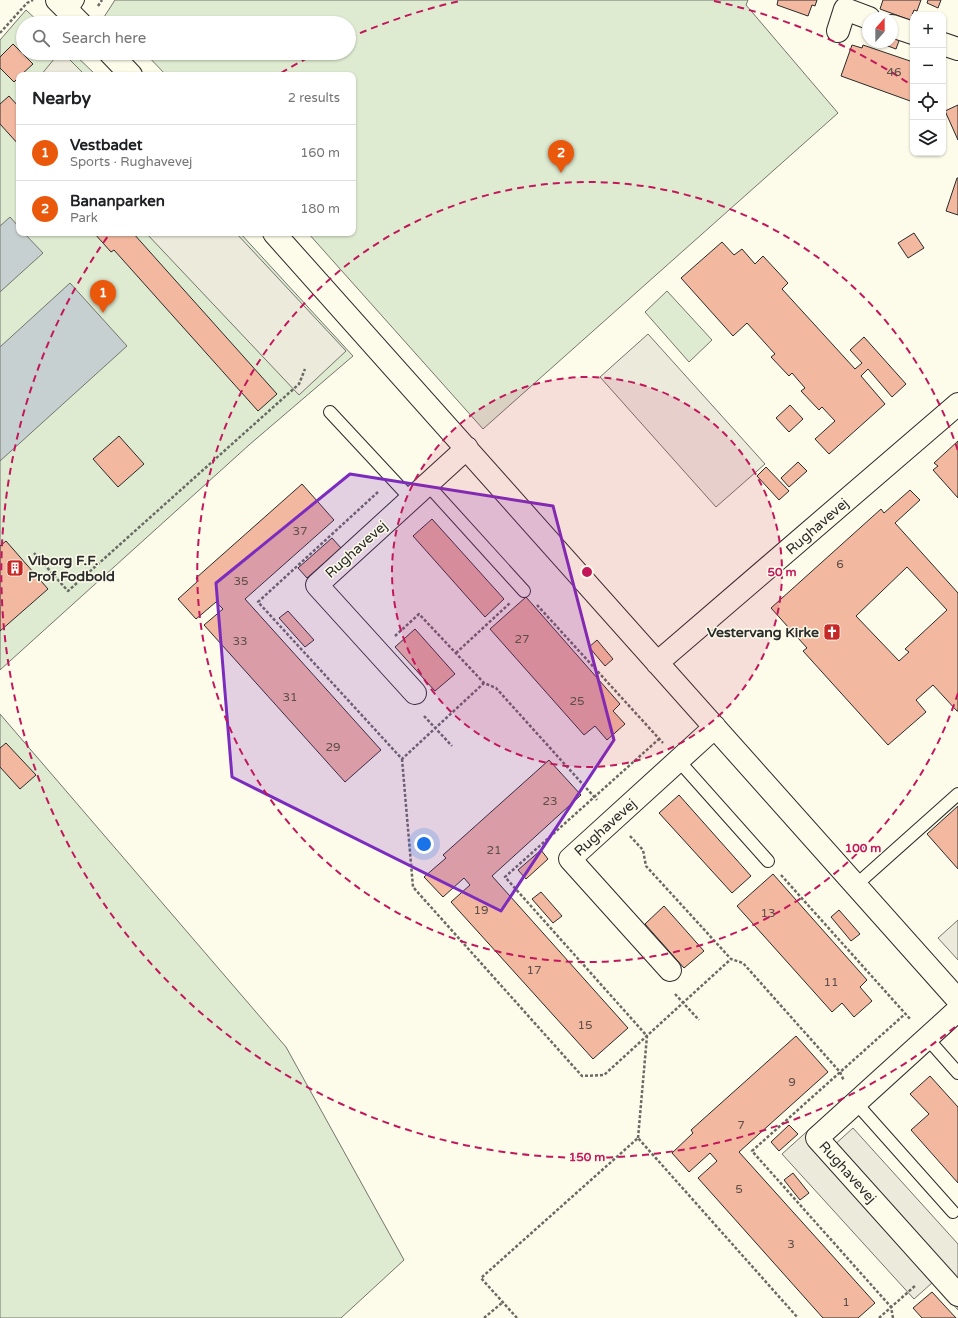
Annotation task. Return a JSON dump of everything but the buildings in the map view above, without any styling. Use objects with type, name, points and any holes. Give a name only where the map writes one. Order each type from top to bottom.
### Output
[{"type":"street","points":[[838,31],[845,9],[862,15]]},
{"type":"street","points":[[898,28],[910,32]]},
{"type":"street","points":[[946,45],[958,49]]},
{"type":"street","points":[[117,60],[128,72]]},
{"type":"street","points":[[277,236],[958,1000]]},
{"type":"street","name":"Rughavevej","points":[[657,663],[958,404]]},
{"type":"street","name":"Rughavevej","points":[[415,693],[317,585],[467,448]]},
{"type":"street","name":"Rughavevej","points":[[670,970],[570,859],[715,727]]},
{"type":"street","name":"Rughavevej","points":[[958,1010],[816,1138],[958,1295]]},
{"type":"lane","points":[[330,412],[411,499]]},
{"type":"lane","points":[[427,484],[524,591]]},
{"type":"lane","points":[[678,760],[768,861]]},
{"type":"lane","points":[[856,885],[958,794]]},
{"type":"lane","points":[[927,1038],[958,1073]]},
{"type":"lane","points":[[856,1103],[953,1212]]},
{"type":"path","points":[[0,33],[27,3],[34,0]]},
{"type":"path","points":[[34,553],[68,591],[298,384],[305,369]]},
{"type":"path","points":[[456,653],[524,591],[678,760]]},
{"type":"path","points":[[415,693],[418,709],[452,746]]},
{"type":"path","points":[[517,1318],[481,1278],[638,1138],[647,1036],[504,877],[659,739]]},
{"type":"path","points":[[402,759],[412,887],[582,1076],[604,1075],[731,959]]},
{"type":"path","points":[[768,861],[927,1038]]},
{"type":"path","points":[[670,970],[666,984],[699,1020]]},
{"type":"path","points":[[638,1138],[798,1318]]},
{"type":"path","points":[[879,1318],[934,1269]]},
{"type":"path","points":[[484,1318],[503,1302]]},
{"type":"highlighted area","points":[[350,474],[553,506],[614,740],[501,911],[232,777],[216,583]]},
{"type":"green space","points":[[115,0],[748,0],[746,5],[838,113],[483,429],[311,236],[356,236],[356,72],[163,72],[152,60],[356,60],[356,16],[105,16]]},
{"type":"green space","points":[[26,10],[32,16],[21,16]]},
{"type":"green space","points":[[16,22],[16,60],[80,60],[93,72],[16,72],[16,236],[243,236],[353,356],[249,445],[0,670],[0,40]]},
{"type":"green space","points":[[667,291],[712,340],[689,362],[645,312]]},
{"type":"green space","points":[[0,714],[286,1047],[404,1260],[341,1318],[0,1318]]},
{"type":"shaded area","points":[[53,60],[70,60],[82,72],[43,72]]},
{"type":"shaded area","points":[[10,217],[16,224],[16,236],[27,236],[43,253],[0,292],[0,226]]},
{"type":"shaded area","points":[[149,236],[239,236],[346,351],[299,395]]},
{"type":"shaded area","points":[[70,283],[127,346],[0,461],[0,347]]},
{"type":"shaded area","points":[[648,334],[765,464],[716,507],[600,377]]},
{"type":"shaded area","points":[[958,920],[958,960],[938,938]]},
{"type":"shaded area","points":[[813,1126],[832,1147],[853,1128],[958,1244],[958,1310],[933,1282],[914,1299],[782,1154]]},
{"type":"place","name":"Bananparken","points":[[561,173]]},
{"type":"place","name":"Vestbadet","points":[[103,313]]},
{"type":"place","name":"Viborg F.F. Prof Fodbold","points":[[15,568]]},
{"type":"place","name":"Vestervang Kirke","points":[[832,632]]}]
